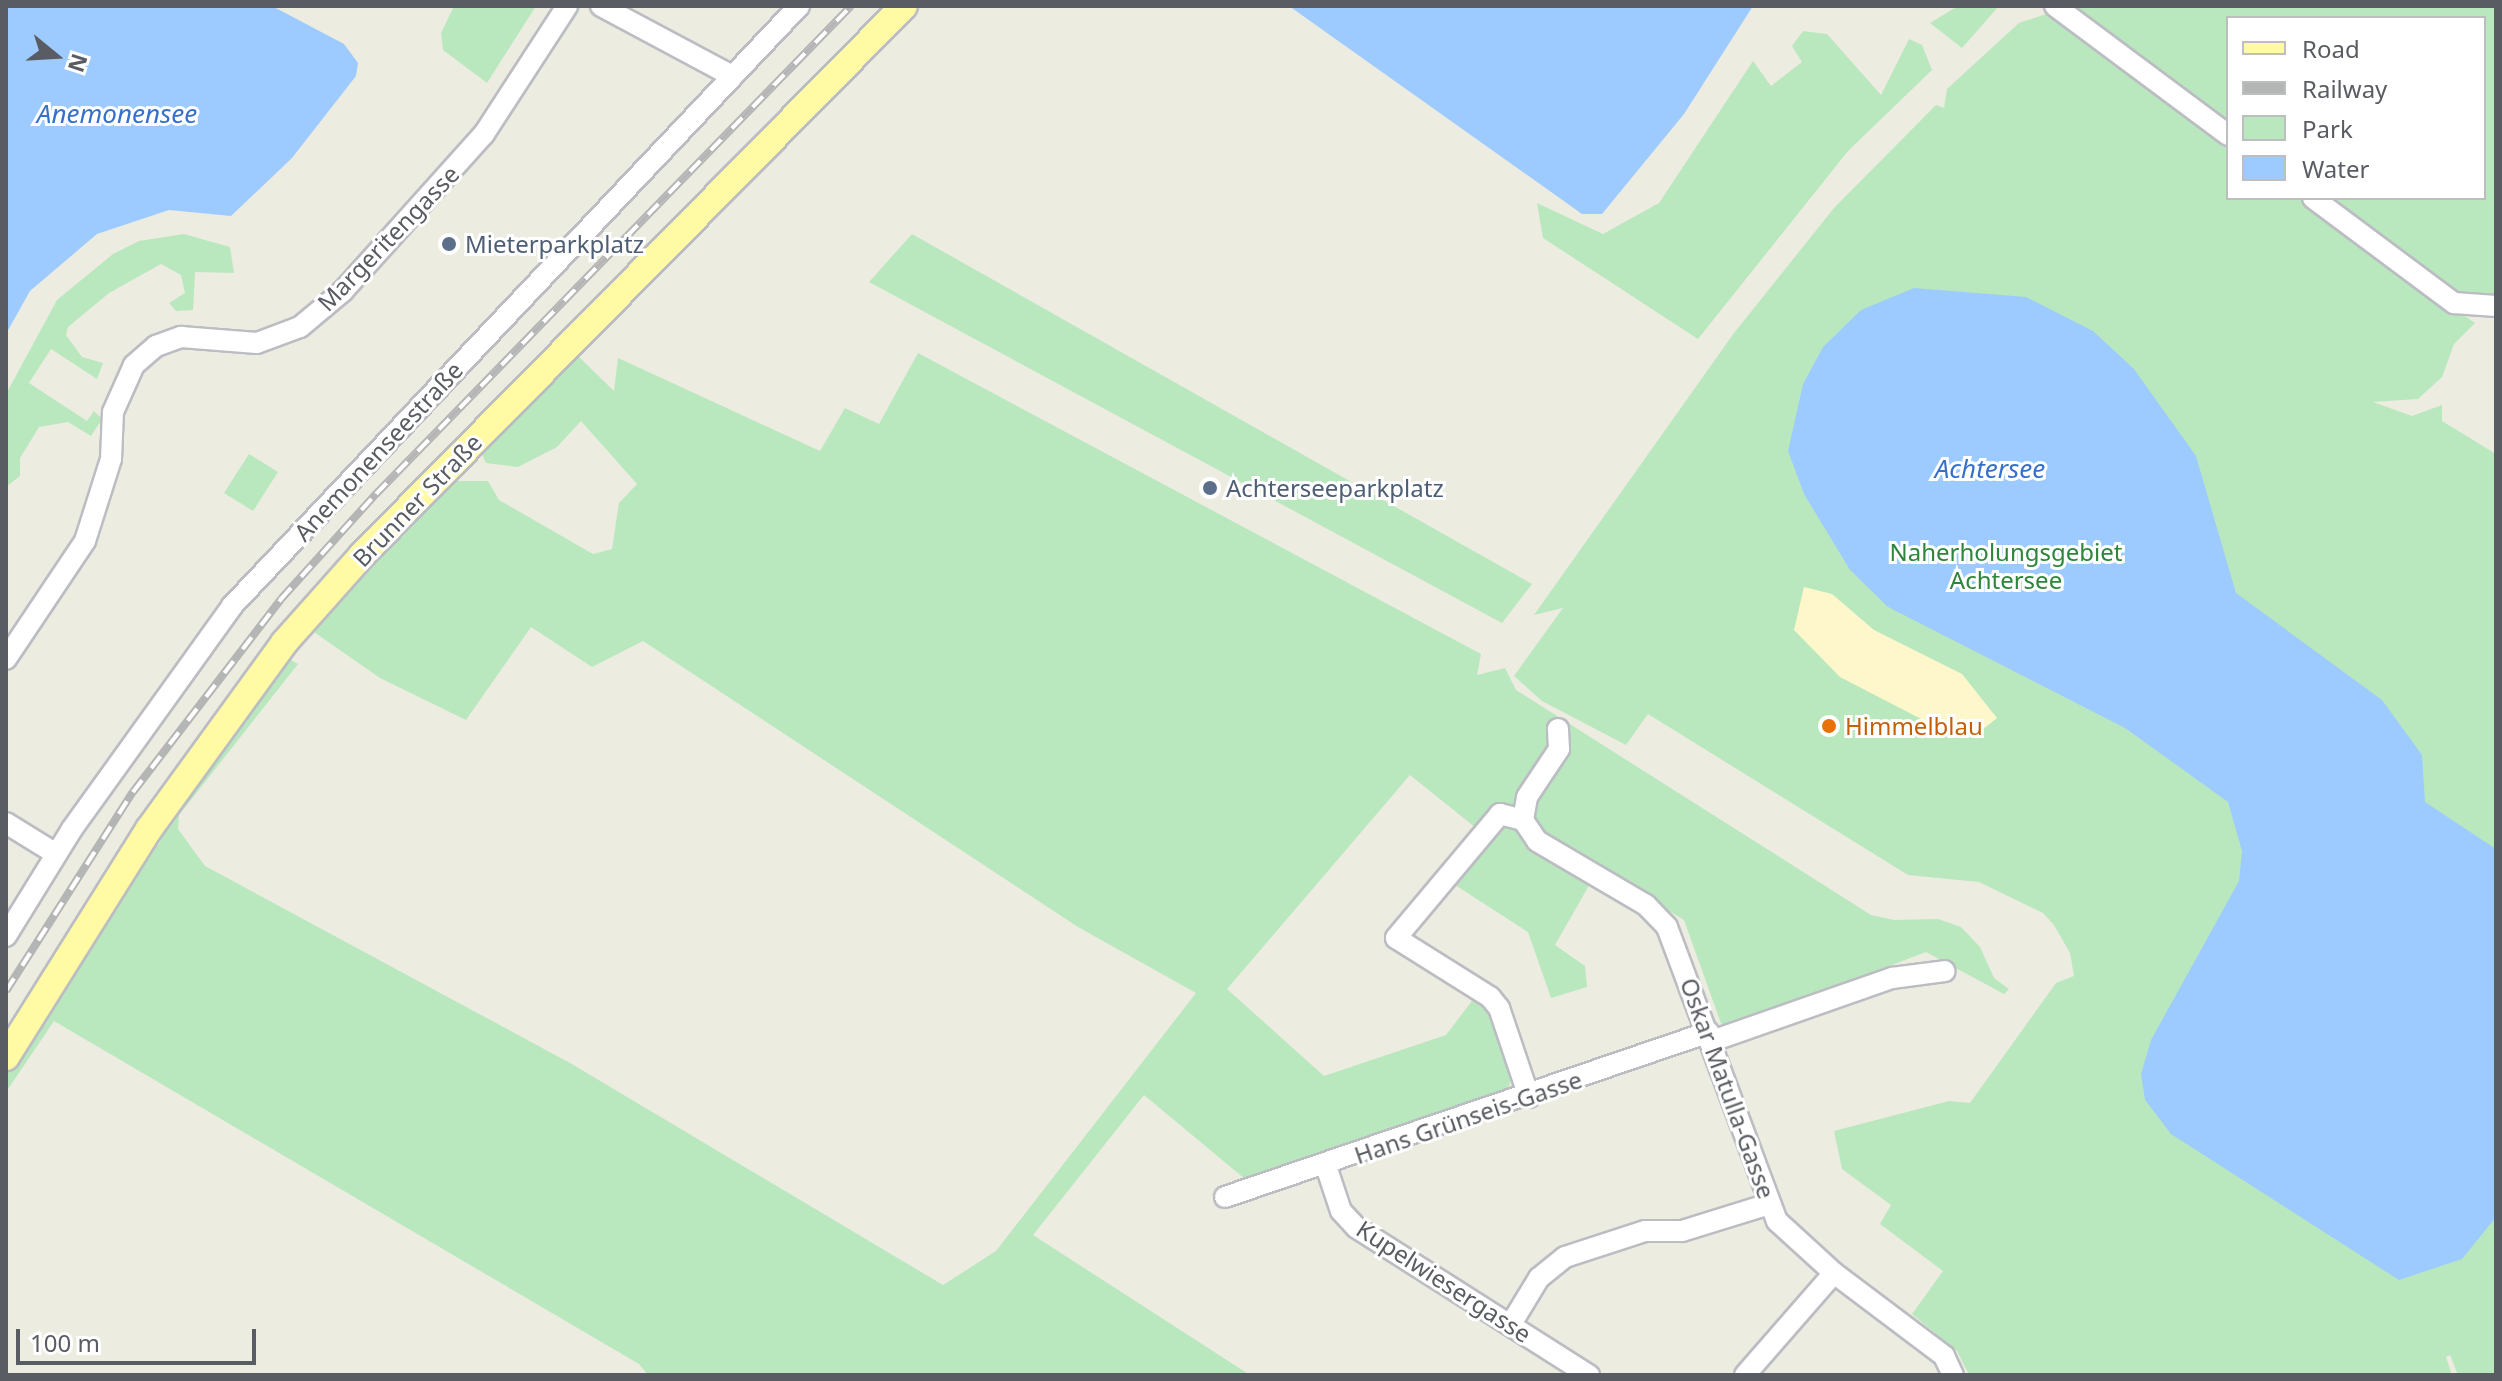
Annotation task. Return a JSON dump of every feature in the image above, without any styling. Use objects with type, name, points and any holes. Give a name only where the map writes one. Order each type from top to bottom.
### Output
[{"type":"main road","name":"Brunner Straße","points":[[6,1057],[149,829],[284,643],[362,555],[904,6]]},
{"type":"street","name":"Margeritengasse","points":[[6,659],[85,541],[111,459],[113,412],[134,365],[156,346],[181,337],[257,343],[300,327],[343,291],[484,134],[567,6]]},
{"type":"street","points":[[601,6],[732,76]]},
{"type":"street","name":"Anemonenseestraße","points":[[6,936],[56,854],[232,606],[799,6]]},
{"type":"street","points":[[2055,6],[2226,134]]},
{"type":"street","points":[[2316,200],[2454,303],[2496,306]]},
{"type":"street","points":[[1529,1097],[1499,1008],[1490,997],[1396,938],[1500,814],[1523,820],[1527,797],[1559,749],[1558,729]]},
{"type":"street","name":"Oskar Matulla-Gasse","points":[[1523,820],[1537,841],[1646,905],[1667,927],[1711,1036],[1769,1204],[1791,1238],[1944,1356],[1953,1375]]},
{"type":"street","points":[[6,823],[56,854]]},
{"type":"street","name":"Hans Grünseis-Gasse","points":[[1225,1197],[1892,978],[1945,971]]},
{"type":"street","name":"Kupelwiesergasse","points":[[1326,1166],[1341,1211],[1357,1228],[1589,1375]]},
{"type":"street","points":[[1511,1324],[1539,1278],[1565,1257],[1645,1231],[1682,1231],[1769,1204]]},
{"type":"street","points":[[1745,1375],[1834,1273]]},
{"type":"green space","points":[[454,6],[536,6],[487,83],[443,50],[441,33]]},
{"type":"green space","points":[[1958,6],[1999,6],[1962,48],[1930,23]]},
{"type":"green space","points":[[2076,6],[2496,6],[2496,299],[2458,301],[2328,200],[2486,200],[2486,16],[2226,16],[2226,121]]},
{"type":"green space","name":"Naherholungsgebiet Achtersee","points":[[2049,13],[2226,145],[2226,200],[2302,200],[2475,323],[2454,344],[2442,377],[2418,399],[2373,402],[2412,416],[2442,405],[2442,421],[2496,454],[2496,1375],[2458,1375],[2450,1355],[2446,1357],[2452,1375],[1969,1375],[1957,1351],[1912,1314],[1943,1271],[1880,1224],[1891,1205],[1842,1169],[1834,1131],[1949,1101],[1970,1103],[2056,983],[2074,976],[2070,953],[2054,925],[2043,913],[1979,882],[1908,875],[1648,714],[1626,745],[1542,701],[1514,676],[1563,608],[1534,615],[1734,333],[1834,208],[1936,105],[1944,108],[1947,89],[2019,23]]},
{"type":"green space","points":[[1803,31],[1827,34],[1881,95],[1909,39],[1922,45],[1932,70],[1848,151],[1698,339],[1543,238],[1537,203],[1603,234],[1659,203],[1753,61],[1771,86],[1802,62],[1792,46]]},
{"type":"green space","points":[[184,234],[230,247],[234,273],[195,272],[193,310],[176,311],[169,303],[185,293],[181,275],[161,264],[109,293],[68,327],[66,335],[82,357],[103,363],[97,379],[51,349],[29,383],[87,421],[94,411],[102,419],[91,436],[68,422],[39,427],[20,458],[20,476],[6,487],[6,394],[57,300],[113,254],[139,241]]},
{"type":"green space","points":[[912,234],[1532,584],[1502,623],[869,282]]},
{"type":"green space","points":[[918,353],[1481,654],[1477,675],[1505,668],[1516,690],[1871,915],[1894,920],[1938,919],[1961,927],[1980,947],[1994,978],[2009,989],[2004,994],[1926,952],[1723,1029],[1684,920],[1599,868],[1555,945],[1585,966],[1587,987],[1551,998],[1528,932],[1452,883],[1486,836],[1410,775],[1227,989],[1324,1076],[1446,1035],[1475,997],[1492,1014],[1512,1072],[1508,1092],[1245,1179],[1144,1095],[1033,1235],[1250,1375],[648,1375],[639,1364],[54,1021],[6,1092],[6,1072],[135,867],[159,844],[175,806],[269,676],[291,660],[298,664],[179,815],[178,829],[205,866],[570,1063],[943,1285],[996,1251],[1196,993],[1078,927],[643,641],[592,667],[531,627],[466,720],[380,678],[314,632],[334,600],[446,481],[488,481],[499,500],[593,554],[612,549],[619,503],[637,484],[581,421],[557,447],[518,467],[486,463],[481,452],[576,354],[614,391],[618,358],[820,451],[845,408],[879,424]]},
{"type":"green space","points":[[249,454],[278,472],[253,511],[224,493]]},
{"type":"sand","points":[[1804,587],[1832,594],[1874,630],[1962,674],[1997,718],[1978,733],[1956,737],[1840,677],[1794,630]]},
{"type":"water","name":"Anemonensee","points":[[6,6],[272,6],[344,44],[358,63],[356,76],[292,158],[231,216],[169,210],[97,234],[30,291],[6,334]]},
{"type":"water","points":[[1289,6],[1753,6],[1684,114],[1602,214],[1582,214]]},
{"type":"water","name":"Achtersee","points":[[1914,288],[2026,297],[2093,331],[2134,369],[2196,456],[2236,593],[2382,700],[2422,755],[2425,802],[2496,849],[2496,1217],[2462,1259],[2399,1280],[2171,1134],[2145,1100],[2141,1074],[2151,1040],[2239,881],[2242,851],[2228,802],[2125,728],[1888,607],[1850,570],[1804,494],[1788,451],[1803,384],[1823,347],[1861,310]]},
{"type":"railway","points":[[6,991],[133,792],[281,599],[376,494],[851,6]]},
{"type":"place","name":"Mieterparkplatz","points":[[449,244]]},
{"type":"place","name":"Achterseeparkplatz","points":[[1210,488]]},
{"type":"place","name":"Himmelblau","points":[[1829,726]]}]
